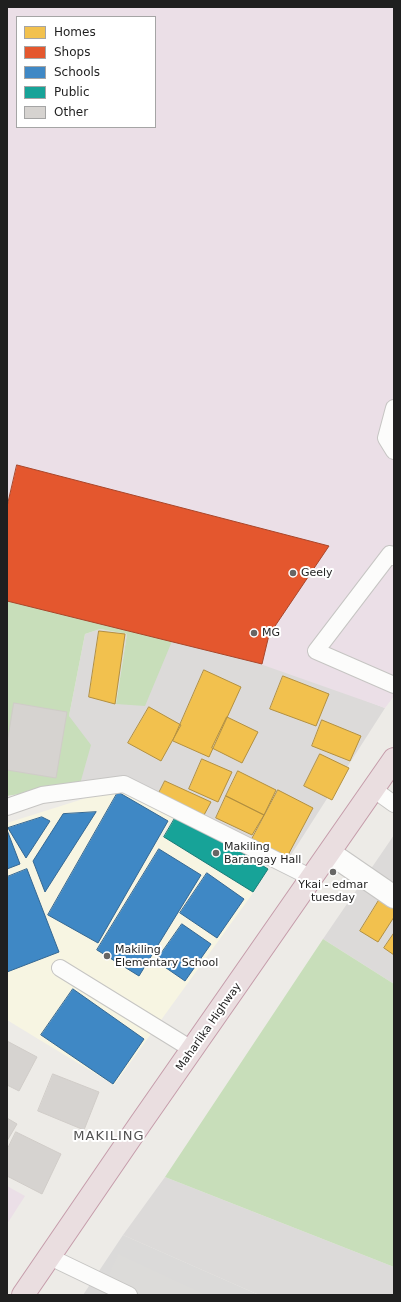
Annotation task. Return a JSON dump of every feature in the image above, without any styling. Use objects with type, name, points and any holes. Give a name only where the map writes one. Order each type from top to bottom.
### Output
[{"type":"highway","name":"Maharlika Highway","points":[[23,1295],[394,759]]},
{"type":"street","points":[[330,853],[394,897]]},
{"type":"lane","points":[[394,408],[386,438],[394,450]]},
{"type":"lane","points":[[394,557],[390,554],[316,651],[394,685]]},
{"type":"lane","points":[[7,807],[42,795],[124,784],[312,878]]},
{"type":"lane","points":[[373,789],[394,804]]},
{"type":"lane","points":[[60,968],[193,1050]]},
{"type":"lane","points":[[50,1257],[129,1295]]},
{"type":"shaded area","points":[[7,7],[394,7],[394,696],[385,708],[175,634],[7,593]]},
{"type":"shaded area","points":[[100,629],[127,634],[116,704],[175,634],[287,670],[385,708],[289,858],[80,784],[69,716],[85,634]]},
{"type":"shaded area","name":"Makiling Elementary School","points":[[124,786],[176,813],[161,836],[253,893],[114,1085],[7,1020],[7,823]]},
{"type":"shaded area","points":[[394,835],[394,984],[323,939]]},
{"type":"shaded area","points":[[165,1177],[394,1267],[394,1295],[259,1295],[123,1235]]},
{"type":"shaded area","points":[[7,1186],[25,1196],[7,1224]]},
{"type":"shaded area","points":[[123,1235],[259,1295],[83,1295]]},
{"type":"shaded area","points":[[118,1254],[206,1295],[99,1295]]},
{"type":"green space","points":[[7,595],[175,634],[145,706],[116,704],[127,634],[100,629],[85,634],[69,716],[91,745],[80,784],[7,796]]},
{"type":"green space","points":[[323,939],[394,984],[394,1267],[165,1177]]},
{"type":"building: Homes","points":[[99,631],[125,634],[115,704],[89,697]]},
{"type":"building: Homes","points":[[204,670],[241,687],[209,757],[173,741]]},
{"type":"building: Homes","points":[[283,676],[329,694],[316,726],[270,709]]},
{"type":"building: Homes","points":[[149,707],[181,725],[161,761],[128,743]]},
{"type":"building: Homes","points":[[227,717],[258,732],[242,763],[212,748]]},
{"type":"building: Homes","points":[[322,720],[361,736],[350,761],[312,746]]},
{"type":"building: Homes","points":[[320,754],[349,768],[332,800],[304,786]]},
{"type":"building: Homes","points":[[202,759],[232,772],[218,802],[189,789]]},
{"type":"building: Homes","points":[[238,771],[276,790],[264,815],[226,796]]},
{"type":"building: Homes","points":[[165,781],[211,802],[204,815],[159,793]]},
{"type":"building: Homes","points":[[278,790],[313,808],[287,857],[252,839]]},
{"type":"building: Homes","points":[[226,796],[264,815],[252,835],[216,818]]},
{"type":"building: Homes","points":[[381,897],[394,905],[394,917],[378,942],[360,931]]},
{"type":"building: Homes","points":[[394,933],[394,955],[384,948]]},
{"type":"building: Shops","points":[[17,465],[329,546],[269,635],[262,664],[7,601],[7,507]]},
{"type":"building: Schools","points":[[118,792],[168,821],[98,943],[48,915]]},
{"type":"building: Schools","points":[[96,812],[45,892],[33,861],[63,814]]},
{"type":"building: Schools","points":[[42,817],[50,821],[26,858],[8,828]]},
{"type":"building: Schools","points":[[7,830],[20,864],[7,869]]},
{"type":"building: Schools","points":[[159,849],[201,875],[139,976],[97,950]]},
{"type":"building: Schools","points":[[27,869],[59,952],[7,972],[7,877]]},
{"type":"building: Schools","points":[[207,873],[244,899],[217,938],[180,913]]},
{"type":"building: Schools","points":[[182,924],[211,944],[185,981],[156,961]]},
{"type":"building: Schools","points":[[73,989],[144,1039],[113,1084],[41,1035]]},
{"type":"building: Public","name":"Makiling Barangay Hall","points":[[178,813],[268,869],[253,892],[164,837]]},
{"type":"building: Other","points":[[14,703],[67,712],[56,778],[7,770],[7,744]]},
{"type":"building: Other","points":[[7,1041],[37,1057],[19,1091],[7,1085]]},
{"type":"building: Other","points":[[53,1074],[99,1092],[84,1130],[38,1111]]},
{"type":"building: Other","points":[[7,1118],[17,1124],[7,1141]]},
{"type":"building: Other","points":[[16,1132],[61,1154],[42,1194],[7,1176],[7,1150]]},
{"type":"place","name":"Geely","points":[[293,573]]},
{"type":"place","name":"MG","points":[[254,633]]},
{"type":"place","name":"Makiling Barangay Hall","points":[[216,853]]},
{"type":"place","name":"Ykai - edmar tuesday","points":[[333,872]]},
{"type":"place","name":"Makiling Elementary School","points":[[107,956]]},
{"type":"district","name":"MAKILING","points":[[109,1137]]}]
